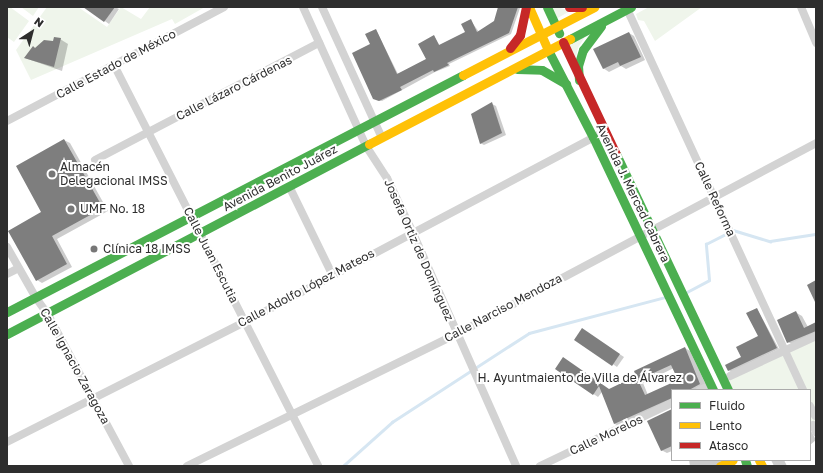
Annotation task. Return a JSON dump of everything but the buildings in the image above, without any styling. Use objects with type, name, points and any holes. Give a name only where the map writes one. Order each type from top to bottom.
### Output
[{"type":"main road","points":[[509,50],[520,35],[525,21],[526,7]]},
{"type":"main road","name":"Avenida J. Merced Cabrera","points":[[529,7],[548,50],[593,137],[670,297],[712,388]]},
{"type":"main road","name":"Avenida J. Merced Cabrera","points":[[547,7],[579,80],[652,229],[728,389]]},
{"type":"main road","points":[[569,7],[582,7]]},
{"type":"main road","name":"Avenida Benito Juárez","points":[[7,312],[358,128],[594,7]]},
{"type":"main road","name":"Avenida Benito Juárez","points":[[7,334],[200,233],[290,188],[366,146],[514,70],[548,50],[629,8]]},
{"type":"main road","points":[[579,80],[578,66],[583,50],[590,37],[608,19]]},
{"type":"main road","points":[[514,70],[542,70],[566,84]]},
{"type":"main road","points":[[670,297],[682,292]]},
{"type":"main road","points":[[720,466],[731,461]]},
{"type":"street","name":"Calle Estado de México","points":[[7,121],[224,7]]},
{"type":"street","name":"Josefa Ortiz de Domínguez","points":[[303,7],[366,146],[387,178],[412,231],[456,334],[516,466]]},
{"type":"street","points":[[322,7],[382,138]]},
{"type":"street","points":[[801,7],[816,43]]},
{"type":"street","name":"Calle Reforma","points":[[629,8],[802,389]]},
{"type":"street","name":"Calle Lázaro Cárdenas","points":[[95,160],[319,43]]},
{"type":"street","name":"Calle Juan Escutia","points":[[114,65],[318,466]]},
{"type":"street","name":"Calle Adolfo López Mateos","points":[[7,442],[92,397],[245,322],[412,231],[604,132]]},
{"type":"street","name":"Calle Narciso Mendoza","points":[[187,466],[292,416],[456,334],[640,235],[816,143]]},
{"type":"street","points":[[290,188],[332,274]]},
{"type":"street","name":"Calle Ignacio Zaragoza","points":[[7,247],[36,298],[47,313],[129,466]]},
{"type":"street","points":[[7,274],[19,268]]},
{"type":"street","points":[[730,376],[816,336]]},
{"type":"street","name":"Calle Morelos","points":[[540,466],[671,403]]},
{"type":"street","points":[[811,410],[814,421]]},
{"type":"shaded area","points":[[10,7],[29,21],[14,42],[7,37],[7,9]]},
{"type":"shaded area","points":[[21,7],[39,7],[33,16]]},
{"type":"shaded area","points":[[47,7],[78,7],[107,27],[121,7],[141,19],[150,7],[205,7],[175,24],[172,19],[31,80],[16,50]]},
{"type":"shaded area","points":[[550,7],[557,7],[570,11],[556,19]]},
{"type":"shaded area","points":[[649,7],[702,7],[655,41],[644,21],[638,20],[636,14]]},
{"type":"shaded area","points":[[586,35],[578,48],[575,61],[568,45]]},
{"type":"shaded area","points":[[816,332],[816,421],[811,423],[811,389],[730,389],[724,376]]},
{"type":"waterway","points":[[685,293],[709,280],[706,244],[733,230],[770,241],[816,234]]},
{"type":"waterway","points":[[343,466],[392,422],[529,333],[665,297]]},
{"type":"traffic: fast","points":[[547,7],[559,33]]},
{"type":"traffic: fast","points":[[570,39],[631,7]]},
{"type":"traffic: fast","points":[[579,80],[578,66],[583,50],[601,26]]},
{"type":"traffic: fast","points":[[548,50],[593,137],[713,389]]},
{"type":"traffic: fast","points":[[517,69],[542,70],[566,84]]},
{"type":"traffic: fast","points":[[7,312],[463,75]]},
{"type":"traffic: fast","points":[[7,334],[369,144]]},
{"type":"traffic: fast","points":[[616,154],[728,389]]},
{"type":"traffic: fast","points":[[745,461],[747,466]]},
{"type":"traffic: slow","points":[[529,7],[548,50]]},
{"type":"traffic: slow","points":[[463,75],[594,7]]},
{"type":"traffic: slow","points":[[369,144],[570,39]]},
{"type":"traffic: slow","points":[[720,466],[731,461]]},
{"type":"traffic: slow","points":[[760,461],[762,466]]},
{"type":"traffic: jam","points":[[510,48],[520,35],[526,7]]},
{"type":"traffic: jam","points":[[569,7],[582,7]]},
{"type":"traffic: jam","points":[[563,42],[616,154]]},
{"type":"place","name":"Almacén Delegacional IMSS","points":[[52,174]]},
{"type":"place","name":"UMF No. 18","points":[[71,209]]},
{"type":"place","name":"Clínica 18 IMSS","points":[[94,249]]},
{"type":"place","name":"H. Ayuntmaiento de Villa de Álvarez","points":[[690,378]]}]
